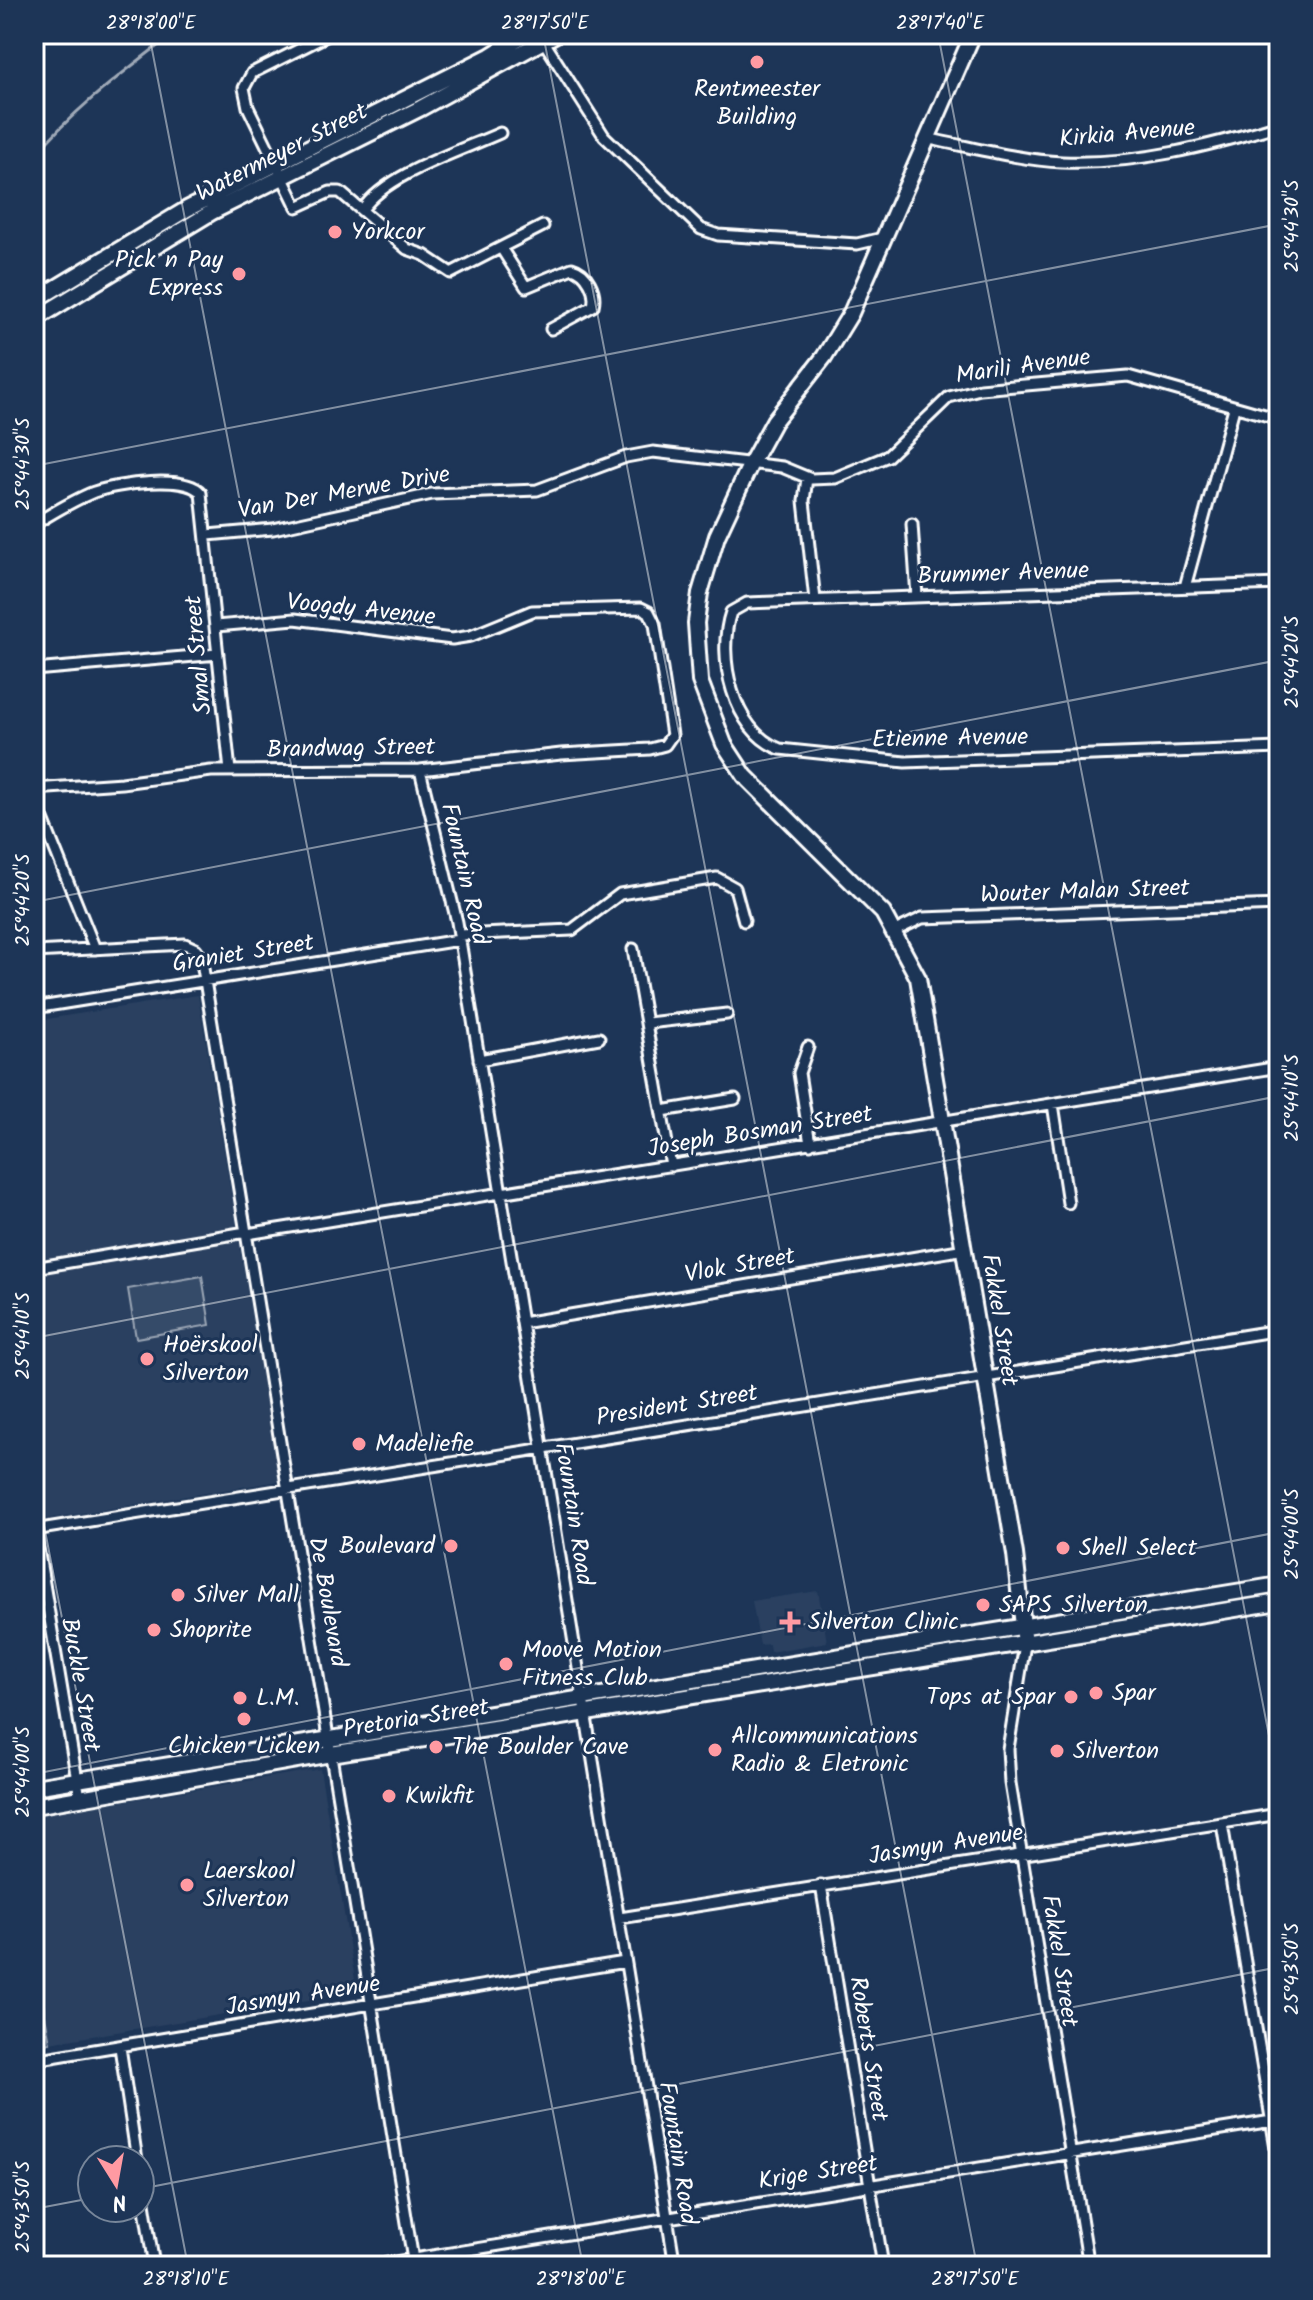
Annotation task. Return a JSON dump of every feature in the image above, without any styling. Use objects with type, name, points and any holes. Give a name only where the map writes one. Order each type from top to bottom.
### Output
[{"type":"main road","name":"Watermeyer Street","points":[[34,320],[278,170],[525,34]]},
{"type":"main road","points":[[824,357],[851,313],[973,34]]},
{"type":"main road","name":"Watermeyer Street","points":[[34,301],[187,209],[421,108],[546,37]]},
{"type":"main road","points":[[824,357],[837,348],[858,315],[899,219],[904,196]]},
{"type":"main road","name":"Fakkel Street","points":[[824,357],[776,418],[718,534],[700,593],[696,642],[706,702],[724,744],[745,776],[870,898],[895,931],[921,986],[986,1378],[1025,1627],[1025,1644]]},
{"type":"main road","name":"Pretoria Street","points":[[584,1707],[1025,1627],[1279,1585]]},
{"type":"main road","name":"Pretoria Street","points":[[34,1787],[1025,1644],[1279,1602]]},
{"type":"main road","name":"Pretoria Street","points":[[38,1802],[80,1798],[330,1746]]},
{"type":"street","points":[[330,34],[257,70],[246,81],[246,103],[297,207],[336,191],[407,249],[424,255],[449,272],[543,226]]},
{"type":"street","points":[[546,37],[604,136],[701,229],[718,235],[857,244],[883,238]]},
{"type":"street","name":"Kirkia Avenue","points":[[929,139],[1053,161],[1075,162],[1194,151],[1279,125]]},
{"type":"street","points":[[362,210],[374,195],[391,184],[500,133]]},
{"type":"street","points":[[857,244],[869,253],[874,262]]},
{"type":"street","points":[[501,248],[526,287],[572,268],[585,277],[594,295],[593,306],[551,329]]},
{"type":"street","name":"Marili Avenue","points":[[751,463],[791,468],[807,478],[840,477],[876,463],[894,451],[941,401],[980,389],[1124,375],[1279,419]]},
{"type":"street","points":[[1185,587],[1234,408]]},
{"type":"street","name":"Van Der Merwe Drive","points":[[34,524],[96,491],[183,481],[201,493],[208,535],[280,528],[432,494],[537,490],[626,457],[653,452],[751,463]]},
{"type":"street","points":[[807,478],[804,501],[815,600]]},
{"type":"street","points":[[912,524],[917,597]]},
{"type":"street","name":"Smal Street","points":[[208,535],[230,771]]},
{"type":"street","name":"Brummer Avenue","points":[[731,612],[747,603],[1279,584]]},
{"type":"street","name":"Voogdy Avenue","points":[[216,626],[295,619],[448,639],[475,634],[532,611],[641,608],[649,612],[655,624],[661,673],[672,721],[668,742]]},
{"type":"street","name":"Etienne Avenue","points":[[731,612],[727,656],[731,683],[750,728],[762,740],[780,749],[905,762],[1279,748]]},
{"type":"street","points":[[34,670],[218,654]]},
{"type":"street","name":"Brandwag Street","points":[[34,789],[230,771],[420,770],[561,754],[650,749],[668,742]]},
{"type":"street","name":"Fountain Road","points":[[420,770],[459,937],[675,2266]]},
{"type":"street","points":[[34,797],[95,949],[34,952]]},
{"type":"street","name":"Graniet Street","points":[[34,1008],[459,937],[572,930],[587,922],[620,894],[717,878],[735,888],[744,921]]},
{"type":"street","name":"Wouter Malan Street","points":[[895,931],[922,918],[1279,905]]},
{"type":"street","name":"De Boulevard","points":[[95,949],[193,947],[201,956],[414,2263]]},
{"type":"street","points":[[633,949],[671,1166]]},
{"type":"street","points":[[648,1023],[727,1014]]},
{"type":"street","points":[[479,1060],[599,1038]]},
{"type":"street","points":[[808,1047],[799,1073],[810,1144]]},
{"type":"street","name":"Joseph Bosman Street","points":[[34,1268],[1279,1067]]},
{"type":"street","points":[[662,1111],[735,1099]]},
{"type":"street","points":[[1053,1104],[1068,1203]]},
{"type":"street","name":"Vlok Street","points":[[522,1323],[965,1249]]},
{"type":"street","name":"President Street","points":[[34,1530],[1279,1330]]},
{"type":"street","name":"Buckle Street","points":[[34,1530],[80,1798]]},
{"type":"street","name":"Fakkel Street","points":[[1025,1644],[1008,1749],[1019,1853],[1089,2266]]},
{"type":"street","name":"Jasmyn Avenue","points":[[620,1918],[1279,1814]]},
{"type":"street","points":[[1222,1824],[1279,2166]]},
{"type":"street","name":"Roberts Street","points":[[821,1885],[883,2266]]},
{"type":"street","name":"Jasmyn Avenue","points":[[34,2060],[625,1962]]},
{"type":"street","points":[[120,2047],[135,2144]]},
{"type":"street","name":"Krige Street","points":[[370,2266],[414,2263],[667,2217],[1272,2121]]},
{"type":"street","points":[[147,2224],[154,2266]]},
{"type":"shaded area","name":"Hoërskool Silverton","points":[[198,995],[279,1481],[34,1521],[34,1021]]},
{"type":"shaded area","points":[[202,1276],[210,1325],[136,1338],[128,1289]]},
{"type":"shaded area","name":"Silverton Clinic","points":[[818,1591],[827,1642],[770,1652],[769,1644],[760,1645],[752,1601]]},
{"type":"shaded area","name":"Laerskool Silverton","points":[[320,1769],[357,1992],[50,2043],[34,1954],[34,1816]]},
{"type":"shaded area","points":[[34,1954],[50,2043],[34,2046]]},
{"type":"waterway","points":[[34,157],[82,107],[173,34]]},
{"type":"place","name":"Rentmeester Building","points":[[757,62]]},
{"type":"place","name":"Yorkcor","points":[[335,232]]},
{"type":"place","name":"Pick n Pay Express","points":[[239,274]]},
{"type":"place","name":"Hoërskool Silverton","points":[[147,1359]]},
{"type":"place","name":"Madeliefie","points":[[359,1444]]},
{"type":"place","name":"Boulevard","points":[[451,1546]]},
{"type":"place","name":"Shell Select","points":[[1063,1548]]},
{"type":"place","name":"Silver Mall","points":[[178,1595]]},
{"type":"place","name":"SAPS Silverton","points":[[983,1605]]},
{"type":"place","name":"Silverton Clinic","points":[[790,1622]]},
{"type":"place","name":"Shoprite","points":[[154,1630]]},
{"type":"place","name":"Moove Motion Fitness Club","points":[[506,1664]]},
{"type":"place","name":"Spar","points":[[1096,1693]]},
{"type":"place","name":"Tops at Spar","points":[[1071,1697]]},
{"type":"place","name":"L.M.","points":[[240,1698]]},
{"type":"place","name":"Chicken Licken","points":[[244,1719]]},
{"type":"place","name":"The Boulder Cave","points":[[436,1747]]},
{"type":"place","name":"Allcommunications Radio & Eletronic","points":[[715,1750]]},
{"type":"place","name":"Silverton","points":[[1057,1751]]},
{"type":"place","name":"Kwikfit","points":[[389,1796]]},
{"type":"place","name":"Laerskool Silverton","points":[[187,1885]]}]
